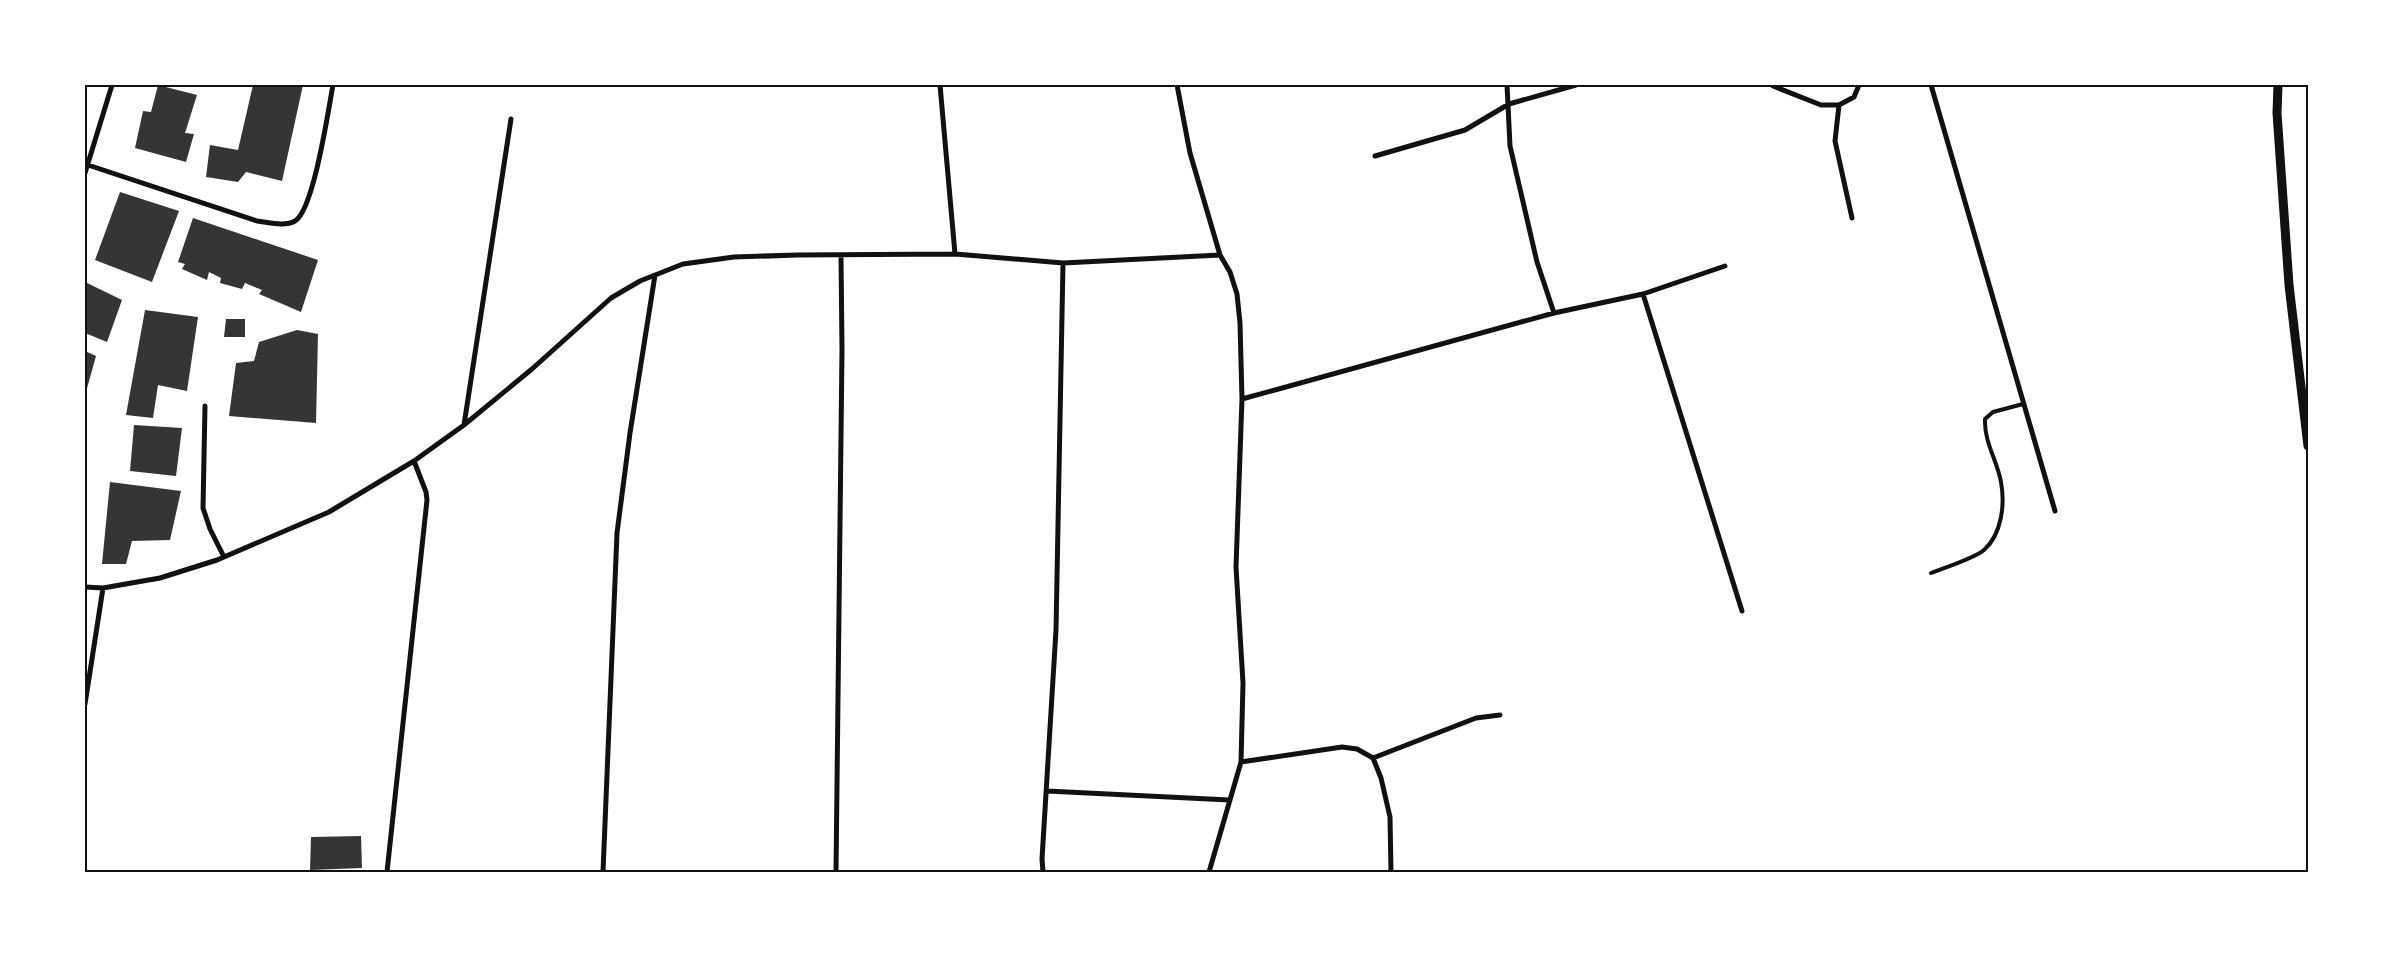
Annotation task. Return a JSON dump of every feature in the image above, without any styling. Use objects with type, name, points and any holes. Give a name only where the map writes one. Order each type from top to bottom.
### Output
[{"type":"street","points":[[85,172],[112,85]]},
{"type":"street","points":[[88,165],[257,220],[285,224],[294,222],[307,205],[333,85]]},
{"type":"street","points":[[940,85],[955,254]]},
{"type":"street","points":[[1177,85],[1190,153],[1220,256],[1230,272],[1237,294],[1242,399],[1236,567],[1243,682],[1241,762],[1209,872]]},
{"type":"street","points":[[1507,85],[1510,146],[1537,262],[1554,313]]},
{"type":"street","points":[[1375,156],[1465,130],[1509,104],[1576,85]]},
{"type":"street","points":[[1773,86],[1821,105],[1839,105],[1854,97],[1859,85]]},
{"type":"street","points":[[1931,85],[2055,510]]},
{"type":"street","points":[[2278,85],[2277,113],[2289,285],[2308,446]]},
{"type":"street","points":[[1839,105],[1836,141],[1852,218]]},
{"type":"street","points":[[464,425],[512,119]]},
{"type":"street","points":[[85,587],[103,588],[160,578],[224,557],[329,512],[414,461],[464,425],[532,369],[611,298],[640,281],[683,264],[734,256],[955,254],[1063,263],[1220,256]]},
{"type":"street","points":[[836,872],[842,350],[840,256]]},
{"type":"street","points":[[1043,872],[1042,859],[1056,630],[1063,263]]},
{"type":"street","points":[[1242,399],[1554,313],[1644,294],[1725,266]]},
{"type":"street","points":[[603,872],[617,533],[654,275]]},
{"type":"street","points":[[1644,294],[1742,611]]},
{"type":"street","points":[[205,406],[202,448],[203,508],[210,529],[224,557]]},
{"type":"street","points":[[387,872],[427,500],[426,492],[414,461]]},
{"type":"street","points":[[85,704],[103,588]]},
{"type":"street","points":[[1374,758],[1476,718],[1500,715]]},
{"type":"street","points":[[1241,762],[1342,747],[1357,750],[1374,758],[1381,778],[1390,817],[1391,872]]},
{"type":"street","points":[[1047,791],[1229,800]]},
{"type":"lane","points":[[1931,573],[1983,551],[1991,541],[2001,522],[2001,482],[1985,433],[1985,420],[1993,412],[2023,404]]},
{"type":"building","points":[[158,85],[197,95],[185,133],[194,134],[186,162],[135,148],[143,111],[151,112]]},
{"type":"building","points":[[253,85],[303,85],[282,181],[246,172],[238,182],[206,177],[210,145],[238,150]]},
{"type":"building","points":[[120,192],[179,211],[152,282],[95,260]]},
{"type":"building","points":[[193,218],[318,260],[301,312],[259,294],[262,290],[245,283],[242,289],[220,283],[221,278],[209,272],[207,280],[182,269],[185,264],[178,262]]},
{"type":"building","points":[[85,282],[122,300],[107,342],[85,333]]},
{"type":"building","points":[[145,310],[198,317],[187,391],[158,385],[153,418],[126,415]]},
{"type":"building","points":[[226,319],[245,319],[245,337],[224,337]]},
{"type":"building","points":[[297,330],[318,334],[316,423],[229,416],[236,363],[254,361],[259,342]]},
{"type":"building","points":[[85,351],[96,356],[86,392],[85,392]]},
{"type":"building","points":[[134,425],[182,428],[176,476],[130,471]]},
{"type":"building","points":[[110,482],[181,491],[170,540],[132,541],[126,564],[102,564]]},
{"type":"building","points":[[361,836],[362,868],[310,870],[311,837]]}]
